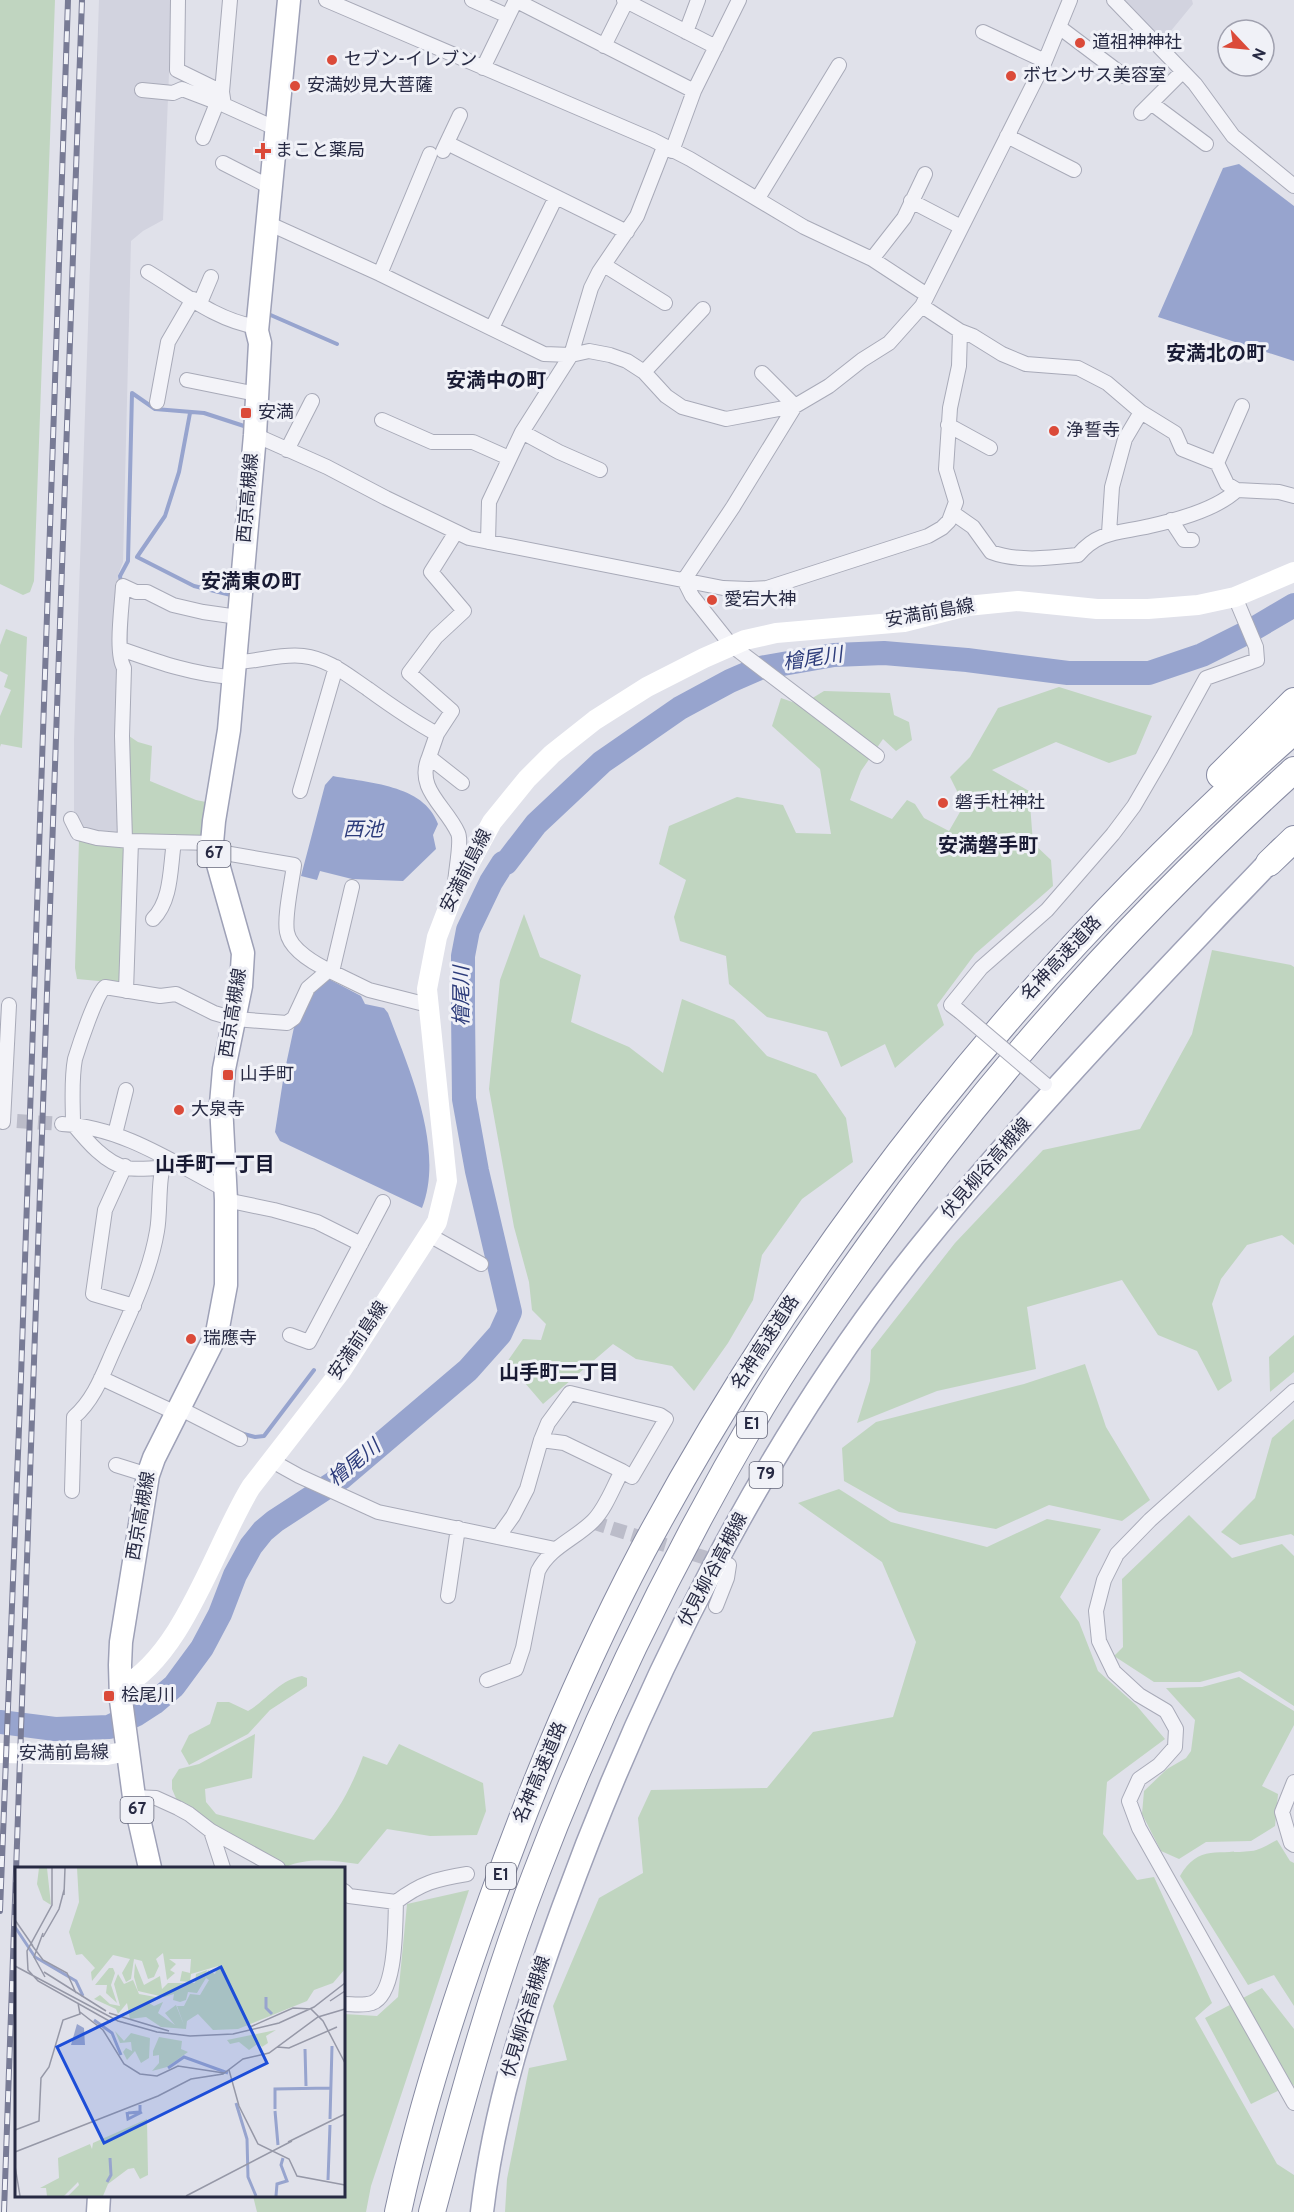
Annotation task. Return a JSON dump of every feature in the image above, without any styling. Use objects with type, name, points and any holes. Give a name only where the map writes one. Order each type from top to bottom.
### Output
[{"type":"highway","points":[[641,1554],[681,1462],[739,1363],[862,1181],[936,1087],[1010,999],[1084,917],[1294,701]]},
{"type":"highway","name":"名神高速道路","points":[[397,2212],[422,2114],[446,2036],[511,1846],[549,1752],[641,1554],[737,1388],[811,1274],[873,1186],[944,1093],[1027,997],[1168,847],[1294,731]]},
{"type":"highway","name":"名神高速道路","points":[[432,2212],[494,1993],[534,1879],[580,1764],[633,1646],[703,1512],[764,1403],[838,1289],[921,1174],[1002,1073],[1093,969],[1172,886],[1294,770]]},
{"type":"highway","points":[[1269,863],[1294,841]]},
{"type":"highway","name":"名神高速道路","points":[[437,2212],[462,2102]]},
{"type":"main road","name":"西京高槻線","points":[[150,1867],[134,1797],[127,1747],[121,1694],[121,1642],[148,1475],[177,1410],[203,1365],[217,1333],[226,1285],[226,1195],[220,1104],[242,986],[243,952],[213,847],[214,821],[229,730],[255,435],[260,343],[258,327],[289,0]]},
{"type":"main road","name":"安満前島線","points":[[121,1694],[147,1671],[182,1622],[238,1507],[341,1371],[429,1235],[441,1209],[447,1180],[427,989],[435,946],[455,890],[492,822],[527,779],[552,754],[595,720],[647,687],[776,633],[904,622],[967,606],[1018,601],[1074,608],[1148,609],[1238,603],[1294,572]]},
{"type":"main road","name":"伏見柳谷高槻線","points":[[482,2212],[496,2127],[515,2050],[540,1970],[603,1804],[664,1668],[698,1600],[777,1455],[819,1388],[915,1254],[1050,1088],[1269,863],[1294,834]]},
{"type":"main road","name":"安満前島線","points":[[0,1754],[107,1755],[127,1747]]},
{"type":"main road","points":[[98,2212],[99,2197]]},
{"type":"street","points":[[178,0],[177,70],[221,100],[277,129]]},
{"type":"street","points":[[203,138],[221,100],[230,0]]},
{"type":"street","points":[[326,0],[653,140],[758,198],[804,227],[872,259],[960,331],[973,336],[1002,354],[1026,364],[1078,368],[1107,383],[1141,412],[1175,433],[1182,449],[1217,463],[1227,484],[1237,490],[1279,492],[1294,496]]},
{"type":"street","points":[[472,0],[507,16]]},
{"type":"street","points":[[483,68],[515,0],[694,91]]},
{"type":"street","points":[[604,46],[626,0],[716,47]]},
{"type":"street","points":[[686,32],[698,0]]},
{"type":"street","points":[[488,542],[489,502],[508,458],[571,355],[591,288],[627,232],[645,198],[739,0]]},
{"type":"street","points":[[272,225],[380,274],[544,354],[571,355],[589,351],[610,355],[627,362],[644,372],[666,396],[682,407],[726,419],[795,406],[829,386],[862,360],[889,343],[925,301],[1045,61],[1070,0]]},
{"type":"street","points":[[1114,0],[1195,84],[1233,136],[1294,186]]},
{"type":"street","points":[[1059,27],[1124,76]]},
{"type":"street","points":[[983,32],[1045,61]]},
{"type":"street","points":[[758,198],[838,65]]},
{"type":"street","points":[[1182,72],[1146,108],[1206,144]]},
{"type":"street","points":[[142,90],[173,93],[182,89],[221,100]]},
{"type":"street","points":[[380,274],[420,175],[440,149],[460,115]]},
{"type":"street","points":[[1007,136],[1074,170]]},
{"type":"street","points":[[440,149],[556,197],[627,232]]},
{"type":"street","points":[[224,163],[272,188]]},
{"type":"street","points":[[872,259],[904,218],[925,174]]},
{"type":"street","points":[[492,328],[556,197]]},
{"type":"street","points":[[911,201],[961,227]]},
{"type":"street","points":[[604,265],[665,303]]},
{"type":"street","points":[[159,274],[211,312],[244,325],[258,327]]},
{"type":"street","points":[[157,402],[168,342],[211,277]]},
{"type":"street","points":[[644,372],[703,309]]},
{"type":"street","points":[[255,435],[469,538],[723,588],[767,588],[928,536],[942,528],[953,513],[956,502],[946,469],[950,408],[959,366],[960,331]]},
{"type":"street","points":[[762,373],[795,406]]},
{"type":"street","points":[[187,380],[256,394]]},
{"type":"street","points":[[287,450],[312,401]]},
{"type":"street","points":[[684,580],[740,498],[795,406]]},
{"type":"street","points":[[1217,463],[1242,406]]},
{"type":"street","points":[[1109,533],[1112,487],[1125,439],[1141,412]]},
{"type":"street","points":[[382,420],[432,442],[472,442],[508,458]]},
{"type":"street","points":[[948,425],[990,448]]},
{"type":"street","points":[[522,432],[600,470]]},
{"type":"street","points":[[953,513],[973,527],[991,552],[1001,555],[1055,557],[1078,555],[1088,543],[1109,533],[1171,520],[1226,500],[1237,490]]},
{"type":"street","points":[[1171,520],[1184,540],[1192,540]]},
{"type":"street","points":[[455,890],[459,835],[426,786],[425,772],[437,734],[452,711],[409,673],[436,638],[464,611],[431,572],[456,532]]},
{"type":"street","points":[[684,580],[692,596],[736,649],[877,756]]},
{"type":"street","points":[[126,991],[128,841],[122,736],[123,586],[136,592],[147,592],[173,605],[238,617]]},
{"type":"street","points":[[1050,1088],[951,1005],[981,968],[1047,910],[1120,825],[1162,758],[1206,678],[1257,660],[1256,647],[1238,603]]},
{"type":"street","points":[[121,649],[190,672],[234,670],[254,662],[290,655],[319,659],[336,667],[437,734]]},
{"type":"street","points":[[300,791],[304,762],[336,667]]},
{"type":"street","points":[[429,757],[462,783]]},
{"type":"street","points":[[71,819],[78,833],[97,838],[174,842],[213,847],[294,865],[287,931],[291,942],[299,951],[331,971],[369,990],[428,1005]]},
{"type":"street","points":[[153,919],[165,900],[174,842]]},
{"type":"street","points":[[68,1124],[75,1060],[96,1000],[105,987],[160,996],[176,994],[214,1014],[236,1019],[281,1023],[291,1021],[308,988],[331,971],[353,915],[352,887]]},
{"type":"street","points":[[7,1122],[2,1090],[9,1005]]},
{"type":"street","points":[[115,1134],[126,1090]]},
{"type":"street","points":[[68,1124],[93,1127],[115,1134],[163,1164],[226,1195],[317,1222],[361,1244]]},
{"type":"street","points":[[68,1124],[105,1157],[125,1167],[163,1164]]},
{"type":"street","points":[[72,1491],[74,1417],[89,1401],[134,1306],[154,1249],[163,1164]]},
{"type":"street","points":[[125,1167],[105,1210],[101,1225],[93,1294],[134,1306]]},
{"type":"street","points":[[290,1335],[309,1342],[383,1202]]},
{"type":"street","points":[[429,1235],[481,1264]]},
{"type":"street","points":[[101,1378],[240,1439]]},
{"type":"street","points":[[1294,1391],[1150,1520],[1117,1554],[1104,1580],[1096,1611],[1099,1641],[1114,1672],[1139,1695],[1166,1712],[1176,1729],[1174,1748],[1159,1766],[1138,1779],[1129,1801],[1138,1828],[1294,2103]]},
{"type":"street","points":[[498,1537],[513,1516],[527,1489],[541,1440],[548,1423],[570,1393],[660,1414],[666,1419],[632,1477],[582,1450],[555,1441],[541,1440]]},
{"type":"street","points":[[272,1461],[299,1476],[378,1512],[555,1549]]},
{"type":"street","points":[[116,1466],[148,1475]]},
{"type":"street","points":[[487,1680],[516,1669],[523,1647],[538,1571],[543,1561],[599,1514],[621,1471]]},
{"type":"street","points":[[448,1596],[458,1528]]},
{"type":"street","points":[[716,1606],[727,1578],[729,1565]]},
{"type":"street","points":[[1294,1782],[1282,1812],[1294,1845]]},
{"type":"street","points":[[134,1797],[156,1798],[189,1814],[211,1831],[274,1867]]},
{"type":"street","points":[[211,1831],[222,1867]]},
{"type":"street","points":[[345,1892],[349,1896],[396,1902],[432,1880],[467,1874]]},
{"type":"street","points":[[345,2004],[373,2003],[383,1994],[394,1951],[396,1902]]},
{"type":"shaded area","points":[[99,0],[172,0],[163,220],[131,241],[123,562],[118,575],[116,664],[120,670],[122,836],[88,834],[74,820],[74,740]]},
{"type":"shaded area","points":[[1121,0],[1192,0],[1193,4],[1161,43]]},
{"type":"green space","points":[[0,0],[55,0],[34,581],[30,592],[23,595],[0,584]]},
{"type":"green space","points":[[6,629],[27,637],[22,748],[1,744],[0,747],[0,716],[11,690],[4,687],[8,675],[0,671],[0,645]]},
{"type":"green space","points":[[1059,687],[1152,716],[1136,754],[1109,763],[1056,742],[992,770],[1029,791],[1033,843],[1051,860],[1053,886],[975,954],[937,1005],[944,1025],[895,1068],[885,1044],[841,1067],[827,1032],[767,1017],[729,984],[726,956],[680,941],[674,917],[686,880],[659,864],[669,826],[737,797],[783,805],[796,833],[831,834],[820,769],[772,726],[781,698],[801,705],[824,691],[890,693],[894,715],[909,722],[912,740],[896,751],[883,739],[861,771],[850,800],[892,819],[907,800],[915,804],[924,818],[949,831],[964,805],[950,777],[970,757],[998,708]]},
{"type":"green space","points":[[129,736],[138,742],[152,746],[150,781],[196,800],[211,803],[205,839],[131,837]]},
{"type":"green space","points":[[79,839],[126,845],[120,983],[77,979],[75,968]]},
{"type":"green space","points":[[524,914],[540,957],[581,975],[571,1022],[629,1047],[663,1073],[682,999],[734,1020],[767,1056],[816,1074],[846,1118],[853,1162],[802,1199],[762,1255],[753,1300],[728,1343],[694,1391],[672,1366],[636,1359],[613,1344],[543,1404],[507,1362],[523,1339],[541,1340],[546,1324],[532,1310],[529,1282],[514,1227],[489,1089],[500,980]]},
{"type":"green space","points":[[1212,950],[1294,967],[1294,1245],[1282,1235],[1247,1245],[1221,1279],[1212,1304],[1232,1381],[1218,1391],[1197,1351],[1158,1335],[1122,1280],[1027,1307],[1036,1369],[937,1391],[857,1423],[870,1381],[871,1350],[955,1243],[1043,1150],[1140,1129],[1192,1034]]},
{"type":"green space","points":[[1294,1335],[1294,1372],[1270,1392],[1269,1357]]},
{"type":"green space","points":[[1085,1364],[1106,1427],[1150,1500],[1122,1521],[1049,1505],[996,1529],[899,1512],[844,1481],[842,1448],[876,1422],[1024,1384]]},
{"type":"green space","points":[[1294,1419],[1294,1536],[1291,1534],[1240,1545],[1221,1532],[1255,1498],[1272,1438]]},
{"type":"green space","points":[[839,1489],[891,1522],[987,1547],[1047,1519],[1101,1529],[1060,1597],[1079,1622],[1098,1671],[1136,1705],[1165,1739],[1107,1782],[1103,1834],[1137,1880],[1154,1877],[1212,2003],[1195,2018],[1277,2164],[1294,2175],[1294,2212],[505,2212],[507,2179],[529,2068],[567,2060],[553,2006],[599,1898],[643,1873],[638,1818],[651,1790],[767,1788],[813,1732],[893,1717],[916,1642],[882,1562],[798,1503]]},
{"type":"green space","points":[[1189,1515],[1232,1558],[1282,1544],[1294,1556],[1294,1706],[1240,1671],[1200,1682],[1154,1682],[1114,1656],[1123,1647],[1122,1579]]},
{"type":"green space","points":[[302,1676],[307,1678],[307,1686],[270,1710],[248,1734],[189,1765],[181,1751],[189,1735],[210,1724],[217,1702],[229,1702],[248,1711],[280,1686]]},
{"type":"green space","points":[[1239,1677],[1294,1711],[1294,1725],[1262,1786],[1278,1794],[1275,1826],[1251,1841],[1206,1842],[1179,1859],[1161,1851],[1142,1814],[1144,1791],[1167,1769],[1186,1758],[1191,1751],[1195,1720],[1166,1688],[1202,1687]]},
{"type":"green space","points":[[255,1734],[252,1778],[205,1789],[206,1802],[216,1814],[314,1840],[343,1801],[363,1756],[387,1765],[399,1744],[483,1783],[486,1811],[477,1835],[430,1836],[387,1829],[358,1864],[312,1861],[286,1867],[222,1832],[178,1803],[172,1789],[172,1780],[179,1769],[199,1764]]},
{"type":"green space","points":[[1277,1840],[1290,1861],[1294,1863],[1294,2006],[1274,1975],[1248,1985],[1180,1876],[1194,1859],[1202,1855],[1254,1850]]},
{"type":"green space","points":[[469,1890],[371,2186],[366,2212],[257,2212],[253,2197],[345,2197],[345,2014],[377,2016],[398,1997],[407,1904]]},
{"type":"green space","points":[[1262,1988],[1294,2029],[1294,2086],[1292,2084],[1251,2104],[1205,2018]]},
{"type":"water","points":[[1239,164],[1294,206],[1294,361],[1158,317],[1223,168]]},
{"type":"water","name":"西池","points":[[333,776],[393,788],[408,793],[420,801],[431,811],[438,824],[433,835],[436,849],[403,881],[352,879],[320,871],[317,880],[301,876],[325,785]]},
{"type":"water","points":[[327,978],[361,996],[365,1004],[384,1008],[388,1013],[422,1109],[427,1135],[428,1185],[422,1208],[280,1141],[275,1132],[296,1018],[308,994]]},
{"type":"waterway","points":[[266,313],[337,344]]},
{"type":"waterway","points":[[121,583],[120,576],[128,561],[132,393],[155,409],[204,413],[247,427]]},
{"type":"waterway","points":[[190,413],[179,472],[165,516],[137,557],[194,586],[231,595]]},
{"type":"waterway","name":"檜尾川","points":[[0,1722],[55,1729],[109,1727],[154,1703],[174,1686],[202,1648],[220,1614],[235,1575],[251,1546],[263,1531],[341,1478],[468,1370],[500,1334],[510,1312],[477,1171],[464,1099],[463,956],[468,930],[491,882],[503,863],[506,863],[536,824],[602,762],[680,708],[760,668],[834,655],[884,653],[967,660],[1068,673],[1149,673],[1202,655],[1250,631],[1294,605]]},
{"type":"waterway","points":[[240,1433],[255,1437],[264,1436],[314,1370]]},
{"type":"tunnel","points":[[17,1121],[62,1124]]},
{"type":"tunnel","points":[[592,1522],[722,1563]]},
{"type":"railway","points":[[0,1911],[21,1377],[68,0]]},
{"type":"railway","points":[[16,1867],[82,0]]},
{"type":"railway","points":[[4,2212],[15,1900]]},
{"type":"place","name":"道祖神神社","points":[[1080,43]]},
{"type":"place","name":"セブン-イレブン","points":[[332,60]]},
{"type":"place","name":"ボセンサス美容室","points":[[1011,76]]},
{"type":"place","name":"安満妙見大菩薩","points":[[295,86]]},
{"type":"place","name":"まこと薬局","points":[[263,151]]},
{"type":"place","name":"安満","points":[[246,413]]},
{"type":"place","name":"浄誓寺","points":[[1054,431]]},
{"type":"place","name":"愛宕大神","points":[[712,600]]},
{"type":"place","name":"磐手杜神社","points":[[943,803]]},
{"type":"place","name":"山手町","points":[[228,1075]]},
{"type":"place","name":"大泉寺","points":[[179,1110]]},
{"type":"place","name":"瑞應寺","points":[[191,1339]]},
{"type":"place","name":"桧尾川","points":[[109,1696]]},
{"type":"district","name":"安満北の町","points":[[1216,355]]},
{"type":"district","name":"安満中の町","points":[[496,382]]},
{"type":"district","name":"安満東の町","points":[[251,583]]},
{"type":"district","name":"安満磐手町","points":[[988,847]]},
{"type":"district","name":"山手町一丁目","points":[[215,1166]]},
{"type":"district","name":"山手町二丁目","points":[[559,1374]]}]
